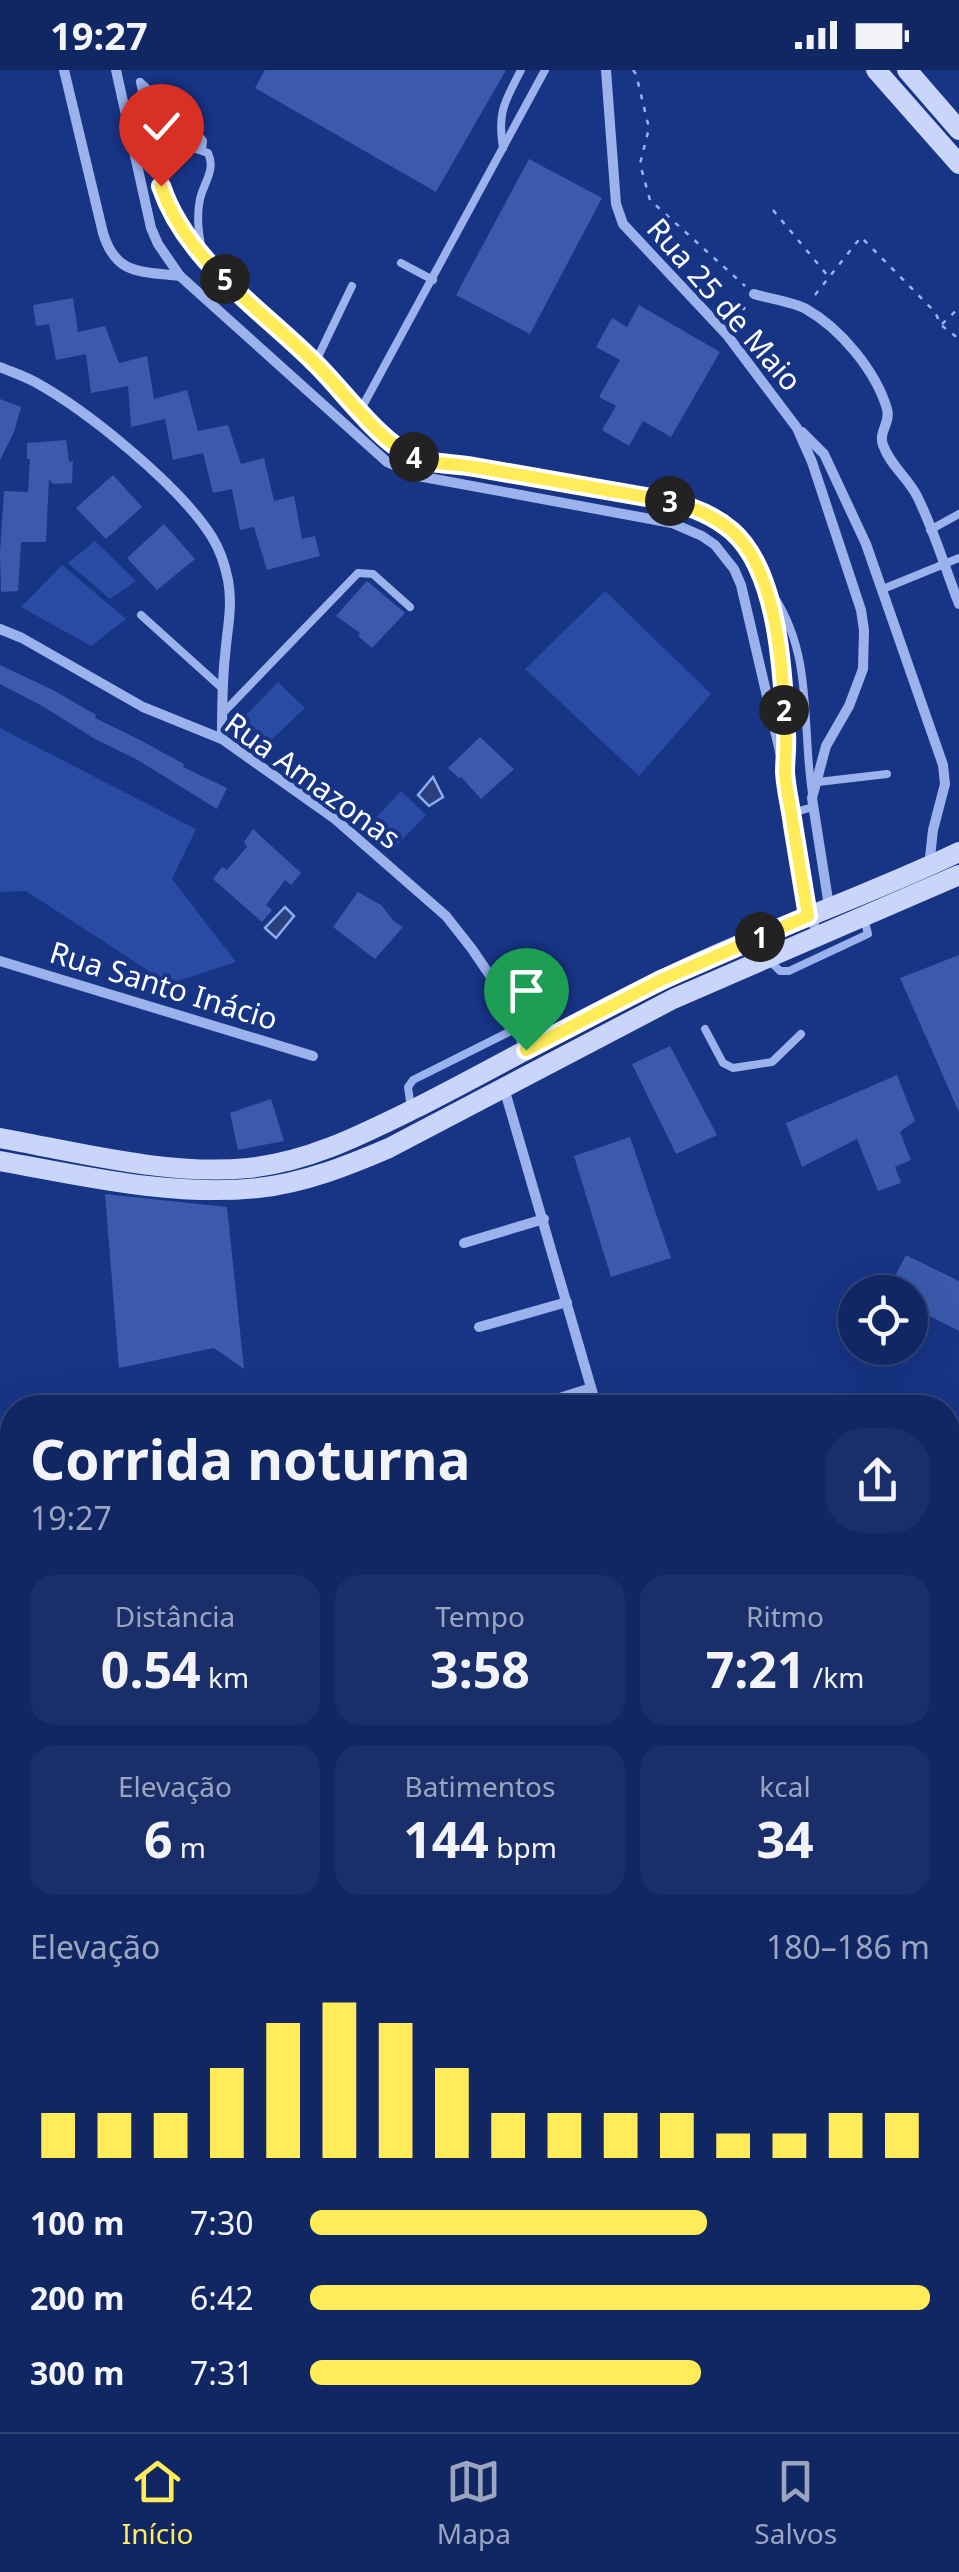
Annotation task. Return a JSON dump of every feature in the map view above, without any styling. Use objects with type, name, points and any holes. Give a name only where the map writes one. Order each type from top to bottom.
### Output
[{"type":"main road","points":[[876,70],[959,164]]},
{"type":"main road","points":[[907,70],[959,130]]},
{"type":"main road","points":[[0,1138],[158,1166],[210,1170],[247,1168],[310,1155],[411,1110],[661,980],[959,852]]},
{"type":"main road","points":[[0,1160],[164,1188],[256,1188],[348,1166],[673,999],[958,877]]},
{"type":"street","points":[[64,70],[103,233],[113,258],[132,268],[180,276]]},
{"type":"street","points":[[116,70],[151,228],[158,244],[180,276],[372,449],[418,476],[656,519],[688,529],[715,545],[734,568],[742,585],[785,773],[808,916],[821,936]]},
{"type":"street","name":"Rua 25 de Maio","points":[[606,70],[616,204],[623,224],[727,335],[797,428],[861,610],[863,669],[826,746],[813,802],[829,906]]},
{"type":"street","points":[[754,294],[804,308],[844,339],[866,367],[889,414],[882,444],[911,484],[959,604]]},
{"type":"street","points":[[0,367],[48,390],[113,437],[156,474],[213,538],[224,562],[230,596],[222,740]]},
{"type":"street","points":[[797,428],[824,454],[847,500],[883,589],[943,764],[945,784],[929,866]]},
{"type":"street","name":"Rua Amazonas","points":[[0,630],[22,638],[144,707],[222,740],[336,819],[446,916],[495,983],[526,1050]]},
{"type":"street","name":"Rua Santo Inácio","points":[[0,962],[313,1056]]},
{"type":"street","points":[[504,1088],[593,1395]]},
{"type":"street","points":[[464,1243],[544,1219]]},
{"type":"street","points":[[480,1327],[567,1302]]},
{"type":"street","points":[[569,1395],[591,1388]]},
{"type":"lane","points":[[503,148],[501,112],[521,70]]},
{"type":"lane","points":[[360,411],[545,70]]},
{"type":"lane","points":[[202,149],[201,138],[140,82],[167,202],[187,236],[228,282],[315,363],[395,446],[417,459],[626,493],[692,508],[734,532],[763,581],[774,625],[786,737],[785,773]]},
{"type":"lane","points":[[160,176],[173,156],[193,148],[208,153],[212,165],[198,214],[202,255]]},
{"type":"lane","points":[[401,263],[433,280]]},
{"type":"lane","points":[[315,363],[352,286]]},
{"type":"lane","points":[[930,530],[959,514]]},
{"type":"lane","points":[[883,589],[959,558]]},
{"type":"lane","points":[[222,714],[358,573],[373,574],[410,607]]},
{"type":"lane","points":[[763,581],[780,603],[802,662],[813,802],[792,814]]},
{"type":"lane","points":[[141,615],[223,690]]},
{"type":"lane","points":[[818,782],[888,774]]},
{"type":"lane","points":[[767,958],[780,970],[789,971],[868,934],[864,916]]},
{"type":"lane","points":[[411,1110],[408,1087],[413,1080],[516,1028]]},
{"type":"lane","points":[[705,1029],[723,1064],[733,1068],[772,1062],[802,1034]]},
{"type":"path","points":[[633,70],[649,128],[640,164],[650,200],[754,294],[727,335]]},
{"type":"path","points":[[773,210],[829,278]]},
{"type":"path","points":[[804,308],[861,237],[959,339]]},
{"type":"path","points":[[941,324],[959,308]]},
{"type":"shaded area","points":[[95,541],[136,581],[110,599],[68,563]]},
{"type":"shaded area","points":[[62,565],[126,619],[91,646],[21,607]]},
{"type":"shaded area","points":[[605,591],[711,694],[639,776],[525,669]]},
{"type":"shaded area","points":[[278,682],[305,708],[269,742],[243,718]]},
{"type":"shaded area","points":[[0,728],[196,829],[172,879],[236,962],[169,984],[26,891],[0,892]]},
{"type":"shaded area","points":[[433,777],[443,797],[429,806],[418,795]]},
{"type":"shaded area","points":[[401,791],[426,815],[393,849],[369,825]]},
{"type":"shaded area","points":[[285,907],[294,916],[276,938],[265,928]]},
{"type":"building","points":[[265,70],[506,70],[436,192],[255,88]]},
{"type":"building","points":[[529,159],[602,198],[530,334],[456,295]]},
{"type":"building","points":[[73,298],[78,332],[105,326],[119,363],[147,356],[154,399],[187,390],[198,431],[228,425],[241,464],[264,458],[274,501],[294,496],[302,539],[315,536],[320,556],[267,570],[254,527],[240,530],[232,489],[213,493],[203,453],[173,460],[165,419],[131,427],[128,386],[91,393],[86,354],[56,360],[49,324],[36,326],[33,305]]},
{"type":"building","points":[[639,305],[720,352],[671,437],[643,421],[629,446],[602,430],[616,406],[599,397],[620,360],[596,347],[612,318],[627,327]]},
{"type":"building","points":[[0,399],[21,407],[0,460]]},
{"type":"building","points":[[66,440],[69,462],[73,461],[72,483],[53,484],[49,479],[46,542],[21,542],[18,591],[1,592],[4,491],[28,492],[27,443]]},
{"type":"building","points":[[113,475],[142,507],[106,539],[76,508]]},
{"type":"building","points":[[164,524],[195,559],[157,590],[127,558]]},
{"type":"building","points":[[367,581],[405,613],[372,648],[358,636],[360,633],[336,616]]},
{"type":"building","points":[[0,665],[53,690],[96,715],[95,718],[227,788],[217,809],[0,684]]},
{"type":"building","points":[[480,737],[514,769],[481,799],[448,768]]},
{"type":"building","points":[[253,829],[301,873],[291,885],[285,880],[266,905],[272,910],[262,922],[213,879],[222,867],[227,870],[247,847],[244,842]]},
{"type":"building","points":[[358,892],[381,905],[403,927],[375,959],[333,927]]},
{"type":"building","points":[[959,955],[959,1112],[900,978]]},
{"type":"building","points":[[670,1046],[717,1135],[676,1154],[632,1064]]},
{"type":"building","points":[[897,1075],[915,1121],[900,1132],[911,1160],[895,1167],[901,1183],[878,1191],[857,1139],[802,1167],[786,1123]]},
{"type":"building","points":[[271,1099],[284,1141],[238,1150],[230,1113]]},
{"type":"building","points":[[630,1137],[671,1258],[611,1277],[574,1156]]},
{"type":"building","points":[[105,1194],[227,1207],[244,1369],[214,1348],[119,1368]]},
{"type":"building","points":[[906,1255],[959,1281],[959,1331],[928,1315],[928,1275],[896,1275]]},
{"type":"route","points":[[161,186],[176,220],[202,255],[405,453],[417,459],[692,508],[734,532],[763,581],[780,666],[785,773],[808,916],[661,980],[526,1050]]}]
